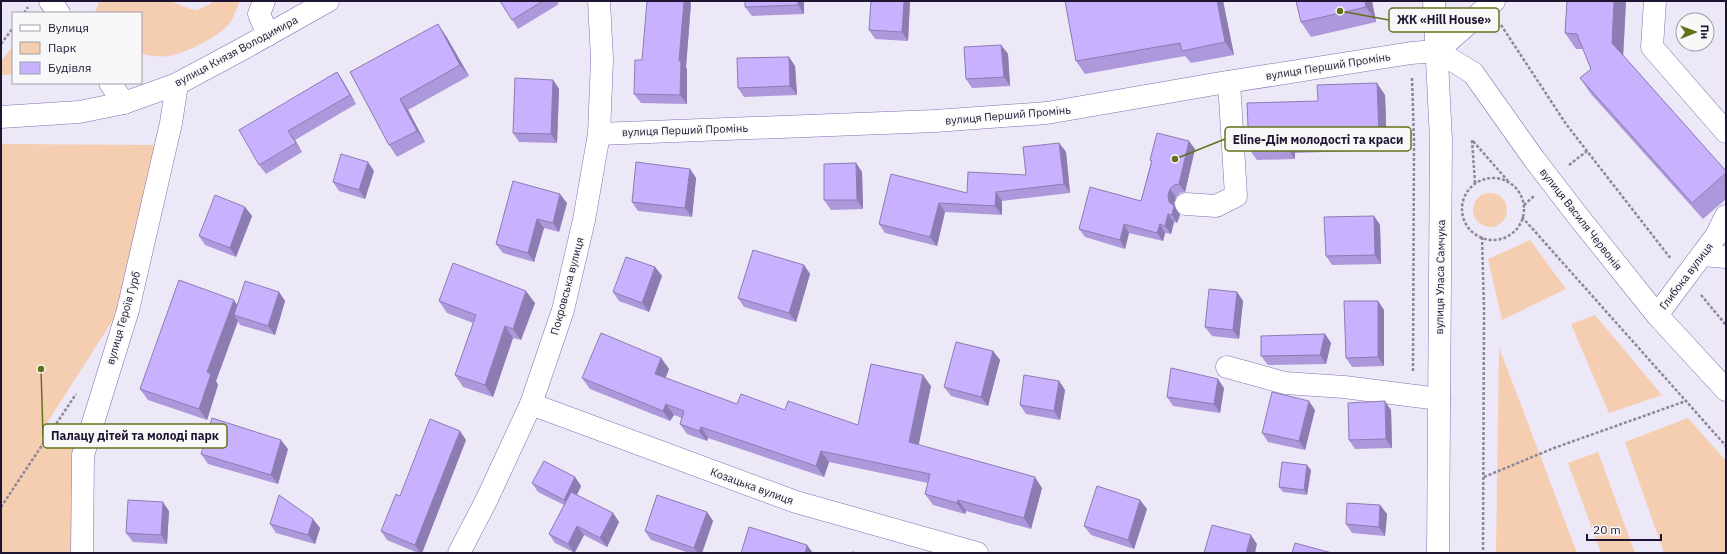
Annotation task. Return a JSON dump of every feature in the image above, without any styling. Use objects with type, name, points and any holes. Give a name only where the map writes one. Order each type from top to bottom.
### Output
[{"type":"street","points":[[50,1],[58,12]]},
{"type":"street","points":[[264,1],[259,14],[268,35]]},
{"type":"street","name":"вулиця Князя Володимира","points":[[1,116],[79,112],[124,103],[177,84],[328,1]]},
{"type":"street","name":"Покровська вулиця","points":[[459,553],[487,499],[531,404],[563,310],[584,220],[599,134],[602,58],[599,1]]},
{"type":"street","name":"вулиця Уласа Самчука","points":[[1434,1],[1441,140],[1438,553]]},
{"type":"street","points":[[1655,1],[1652,47],[1726,132]]},
{"type":"street","points":[[1437,51],[1492,2]]},
{"type":"street","name":"вулиця Перший Промінь","points":[[599,134],[935,121],[1018,116],[1047,113],[1411,53],[1437,51]]},
{"type":"street","name":"вулиця Василя Червонія","points":[[1437,51],[1473,73],[1550,181],[1657,315],[1726,390]]},
{"type":"street","points":[[1186,204],[1216,206],[1236,196],[1230,82]]},
{"type":"street","points":[[111,84],[124,103]]},
{"type":"street","name":"вулиця Героїв Гурб","points":[[82,553],[83,455],[128,310],[171,123],[177,84]]},
{"type":"street","name":"Глибока вулиця","points":[[1657,315],[1716,236],[1726,216]]},
{"type":"street","points":[[1702,255],[1726,257]]},
{"type":"street","points":[[1227,367],[1285,383],[1344,387],[1438,399]]},
{"type":"street","name":"Козацька вулиця","points":[[531,404],[796,502],[977,553]]},
{"type":"path","points":[[1492,2],[1499,23],[1566,124],[1686,277],[1726,325]]},
{"type":"path","points":[[1,44],[12,29]]},
{"type":"path","points":[[1411,53],[1414,140],[1413,396]]},
{"type":"path","points":[[1475,183],[1472,140],[1509,182],[1516,187],[1524,205],[1521,223],[1516,229],[1505,238],[1489,240],[1474,234],[1467,226],[1463,217],[1463,200],[1469,189],[1482,179],[1496,178],[1509,182]]},
{"type":"path","points":[[1522,217],[1726,446]]},
{"type":"path","points":[[1482,237],[1484,309],[1483,553]]},
{"type":"path","points":[[1,507],[78,391]]},
{"type":"path","points":[[1484,477],[1554,448],[1686,401]]},
{"type":"green space","points":[[99,1],[170,1],[190,9],[197,10],[213,1],[240,1],[229,24],[224,29],[201,44],[184,52],[169,56],[142,54],[142,12],[95,12]]},
{"type":"green space","points":[[12,47],[12,74],[1,75],[1,61]]},
{"type":"green space","points":[[1,144],[155,145],[118,312],[45,426],[75,435],[76,553],[1,553]]},
{"type":"green space","points":[[1487,193],[1493,193],[1497,194],[1504,200],[1507,210],[1506,217],[1500,224],[1493,227],[1487,227],[1483,226],[1476,220],[1473,213],[1473,207],[1474,203],[1480,196]]},
{"type":"green space","points":[[1530,240],[1566,289],[1502,320],[1488,259]]},
{"type":"green space","points":[[1595,315],[1662,395],[1609,413],[1571,324]]},
{"type":"green space","points":[[1499,347],[1577,553],[1496,553]]},
{"type":"green space","points":[[1688,418],[1726,461],[1726,553],[1664,553],[1625,442]]},
{"type":"green space","points":[[1598,452],[1635,553],[1601,553],[1568,463]]},
{"type":"building","points":[[500,1],[543,1],[512,20]]},
{"type":"building","points":[[647,1],[684,1],[679,61],[681,61],[680,95],[634,94],[635,60],[642,60]]},
{"type":"building","points":[[745,1],[798,1],[798,5],[745,7]]},
{"type":"building","points":[[871,1],[904,1],[902,32],[869,30]]},
{"type":"building","points":[[1065,1],[1217,1],[1225,42],[1182,51],[1180,43],[1076,61]]},
{"type":"building","points":[[1296,1],[1365,1],[1366,7],[1301,22]]},
{"type":"building","points":[[1567,1],[1614,1],[1612,43],[1726,171],[1726,173],[1692,203],[1580,78],[1591,69],[1577,34],[1565,33]]},
{"type":"building","points":[[438,24],[460,65],[400,99],[417,131],[389,145],[350,72]]},
{"type":"building","points":[[1001,45],[1004,77],[966,79],[964,47]]},
{"type":"building","points":[[789,57],[790,86],[738,88],[737,58]]},
{"type":"building","points":[[337,72],[350,95],[288,131],[296,143],[259,165],[239,130]]},
{"type":"building","points":[[515,78],[553,80],[551,134],[513,133]]},
{"type":"building","points":[[1377,83],[1379,138],[1287,142],[1287,148],[1249,149],[1247,103],[1318,101],[1317,85]]},
{"type":"building","points":[[1157,133],[1189,141],[1179,184],[1174,185],[1170,189],[1168,195],[1169,202],[1174,206],[1172,215],[1168,214],[1165,226],[1160,224],[1157,233],[1124,224],[1120,240],[1079,229],[1090,187],[1141,201],[1152,161],[1150,160]]},
{"type":"building","points":[[1059,143],[1064,184],[996,192],[995,206],[939,203],[930,237],[879,224],[891,174],[967,193],[968,172],[1026,175],[1023,147]]},
{"type":"building","points":[[341,154],[368,162],[359,190],[333,182]]},
{"type":"building","points":[[636,162],[690,169],[685,208],[632,202]]},
{"type":"building","points":[[856,163],[857,200],[824,200],[824,164]]},
{"type":"building","points":[[513,181],[560,194],[553,223],[537,219],[528,253],[496,244]]},
{"type":"building","points":[[215,195],[245,207],[230,248],[199,236]]},
{"type":"building","points":[[1374,216],[1375,255],[1326,256],[1324,217]]},
{"type":"building","points":[[753,250],[804,265],[789,313],[738,298]]},
{"type":"building","points":[[626,257],[655,267],[642,303],[613,292]]},
{"type":"building","points":[[453,263],[526,291],[513,329],[505,326],[485,385],[455,375],[476,315],[439,301]]},
{"type":"building","points":[[179,280],[234,300],[207,372],[211,374],[199,409],[140,389]]},
{"type":"building","points":[[245,281],[279,292],[268,326],[234,315]]},
{"type":"building","points":[[1209,289],[1237,292],[1233,330],[1205,327]]},
{"type":"building","points":[[1344,301],[1378,301],[1378,357],[1346,358]]},
{"type":"building","points":[[601,333],[661,358],[655,374],[737,404],[741,394],[785,410],[788,401],[858,425],[871,364],[923,375],[909,442],[1035,477],[1024,518],[958,500],[957,503],[925,494],[930,474],[821,451],[816,466],[701,427],[699,431],[680,424],[684,411],[666,404],[663,411],[582,378]]},
{"type":"building","points":[[1325,334],[1320,355],[1261,356],[1261,336]]},
{"type":"building","points":[[956,342],[993,351],[981,397],[944,387]]},
{"type":"building","points":[[1171,368],[1218,379],[1214,404],[1167,397]]},
{"type":"building","points":[[1024,375],[1059,381],[1054,411],[1020,405]]},
{"type":"building","points":[[1272,392],[1309,401],[1299,441],[1262,433]]},
{"type":"building","points":[[1385,401],[1386,439],[1349,440],[1348,403]]},
{"type":"building","points":[[212,418],[281,440],[271,475],[201,454]]},
{"type":"building","points":[[430,419],[460,431],[415,545],[381,531],[396,494],[400,496]]},
{"type":"building","points":[[544,461],[575,477],[564,500],[532,483]]},
{"type":"building","points":[[1282,462],[1307,465],[1304,490],[1279,487]]},
{"type":"building","points":[[1097,486],[1140,500],[1128,540],[1084,526]]},
{"type":"building","points":[[571,492],[613,513],[600,538],[577,526],[568,544],[549,534]]},
{"type":"building","points":[[279,495],[313,519],[308,535],[270,524]]},
{"type":"building","points":[[657,495],[707,512],[694,548],[645,531]]},
{"type":"building","points":[[128,500],[163,502],[161,535],[126,533]]},
{"type":"building","points":[[1347,503],[1380,505],[1379,527],[1346,524]]},
{"type":"building","points":[[1212,525],[1251,535],[1246,553],[1204,553]]},
{"type":"building","points":[[749,527],[807,545],[805,553],[741,553]]},
{"type":"building","points":[[1295,543],[1332,553],[1292,553]]},
{"type":"place","name":"ЖК «Hill House»","points":[[1340,11]]},
{"type":"place","name":"Eline-Дім молодості та краси","points":[[1175,159]]},
{"type":"place","name":"Палацу дітей та молоді парк","points":[[41,369]]}]
